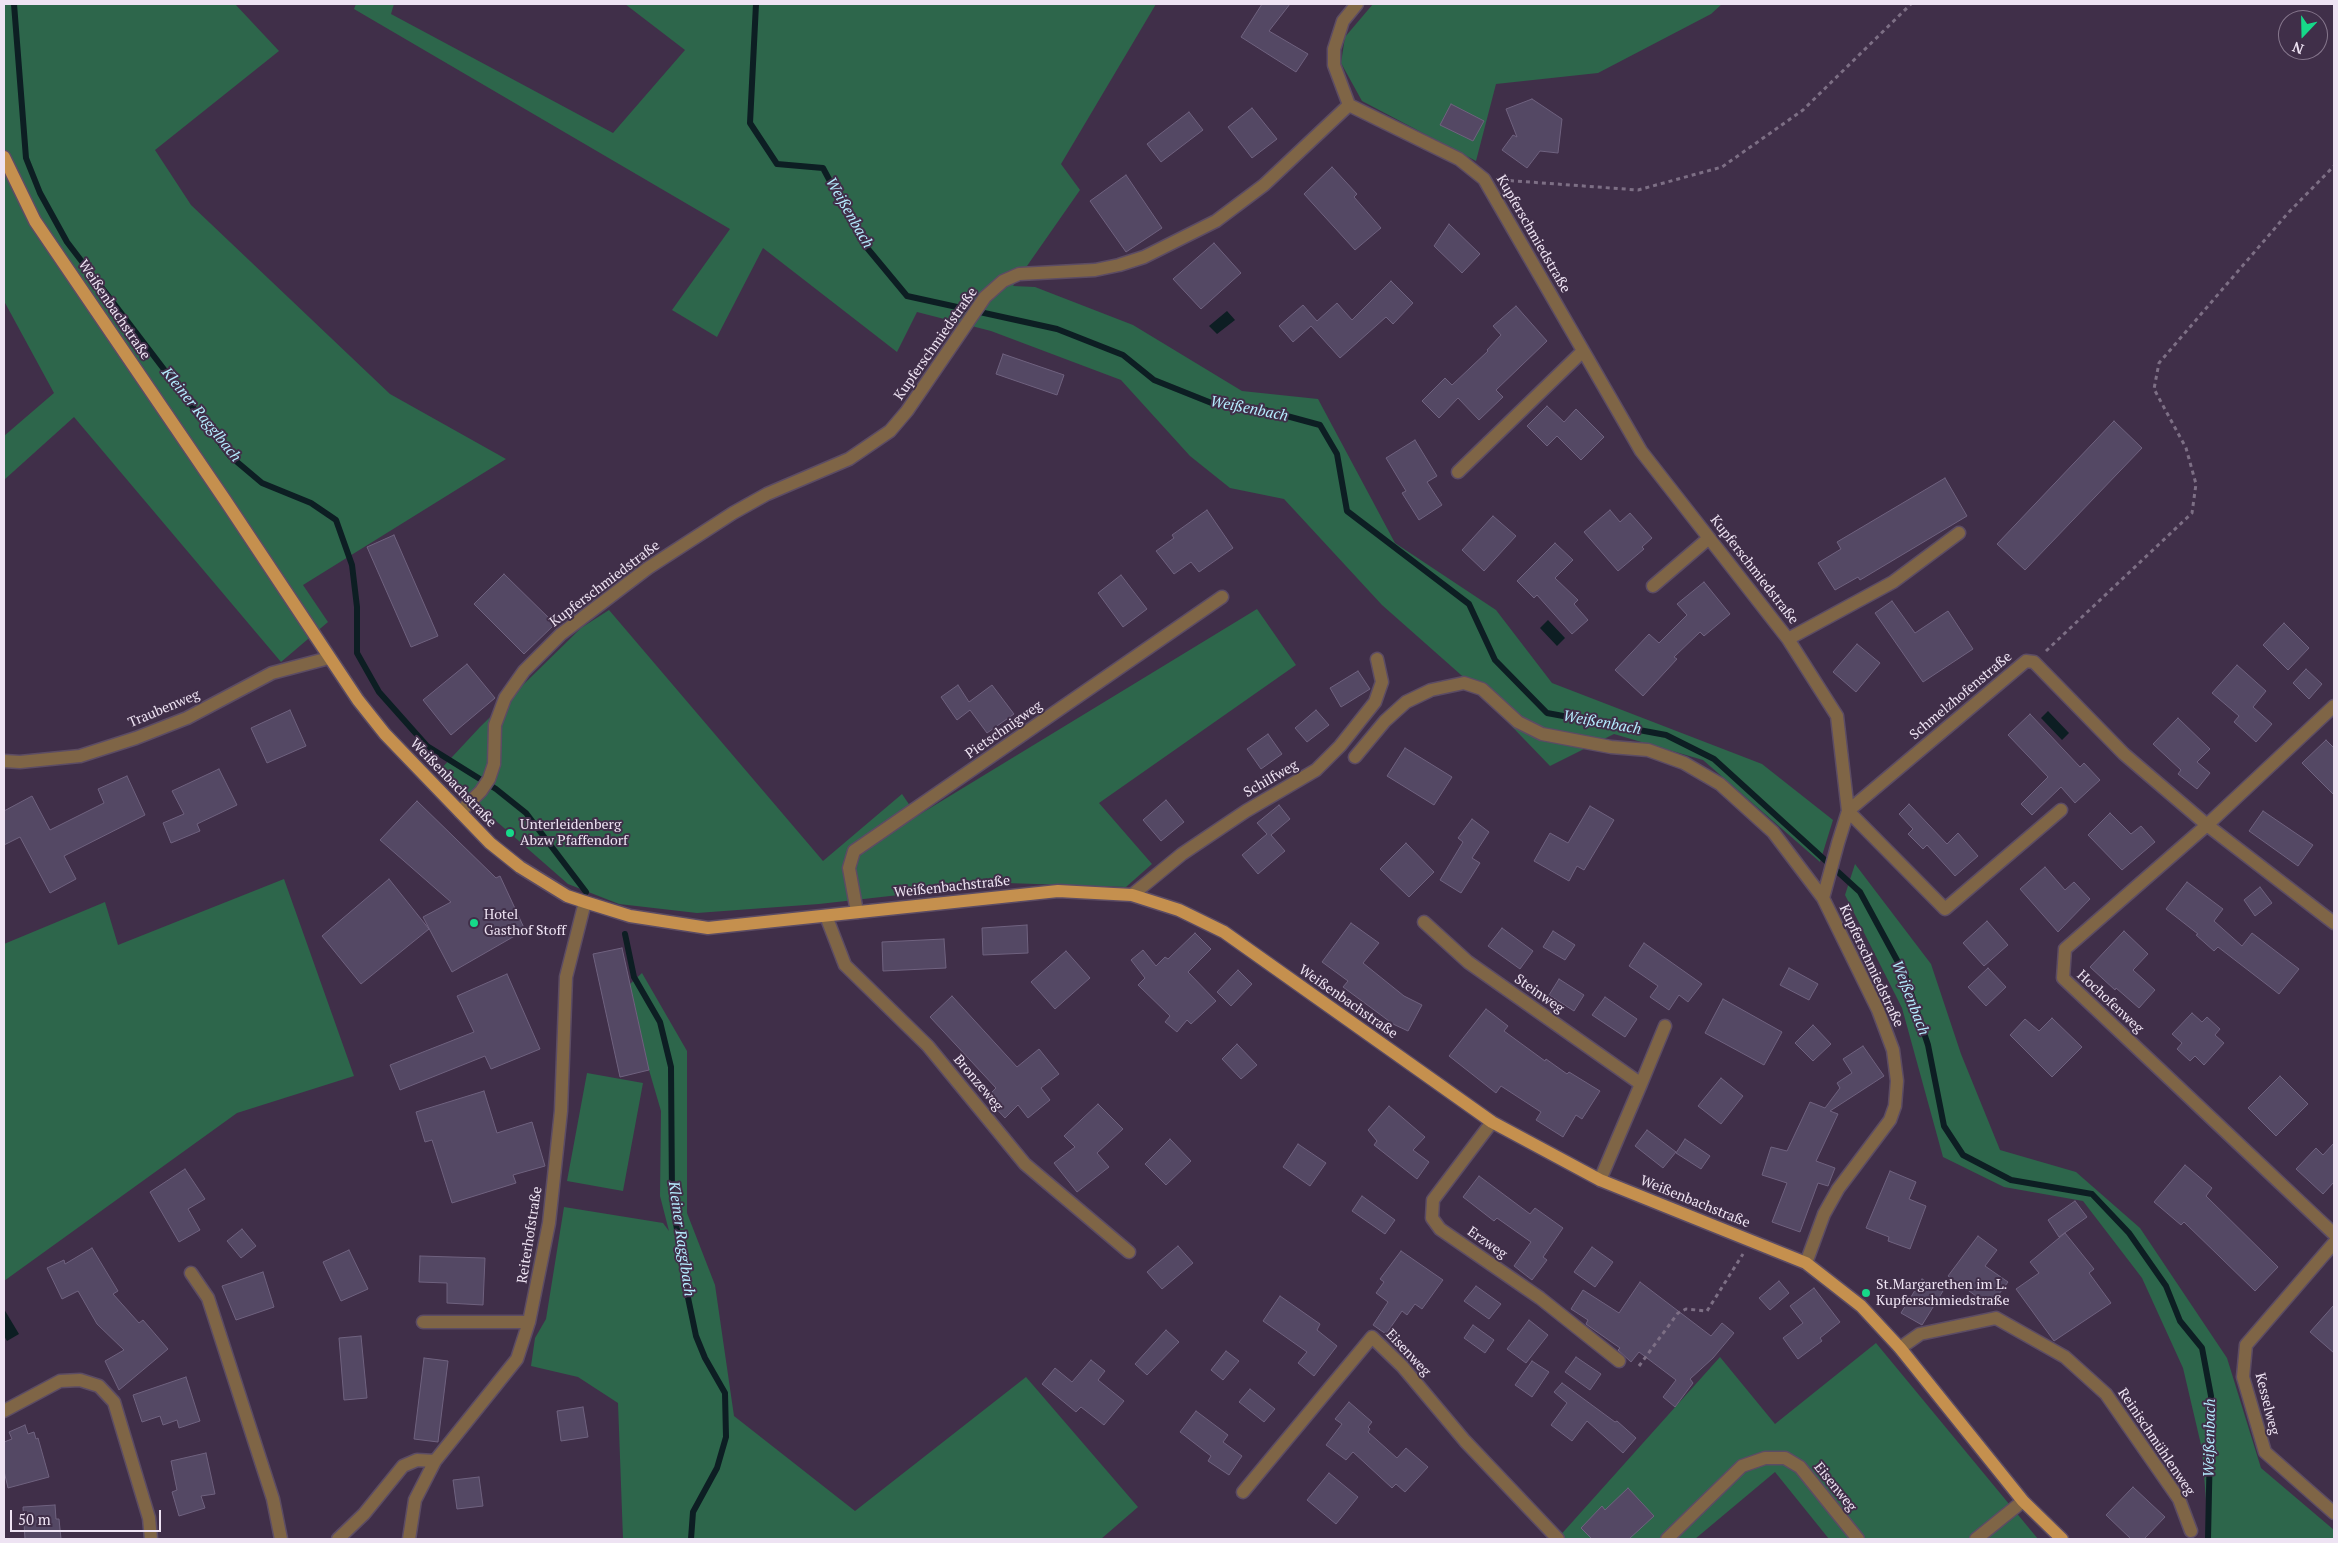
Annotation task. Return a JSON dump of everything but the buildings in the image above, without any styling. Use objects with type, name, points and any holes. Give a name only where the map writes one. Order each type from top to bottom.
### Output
[{"type":"main road","name":"Weißenbachstraße","points":[[4,157],[34,221],[225,500],[358,700],[385,734],[490,843],[520,867],[567,896],[585,902],[630,916],[708,928],[1058,891],[1132,895],[1179,910],[1224,932],[1492,1122],[1600,1180],[1806,1263],[1861,1306],[1900,1348],[2022,1501],[2062,1539]]},
{"type":"street","points":[[1349,105],[1334,65],[1334,49],[1343,21],[1357,4]]},
{"type":"street","name":"Kupferschmiedstraße","points":[[460,812],[481,791],[489,779],[494,764],[495,725],[505,698],[524,671],[561,634],[648,568],[732,513],[767,494],[849,459],[890,431],[908,411],[985,297],[1003,281],[1019,274],[1095,270],[1136,260],[1216,221],[1264,185],[1349,105],[1459,159],[1484,179],[1641,451],[1788,639],[1837,716],[1848,811],[1823,898],[1878,1010],[1893,1050],[1897,1080],[1895,1106],[1890,1120],[1838,1189],[1824,1214],[1806,1263]]},
{"type":"street","points":[[1458,472],[1583,351]]},
{"type":"street","points":[[1788,639],[1892,582],[1959,533]]},
{"type":"street","points":[[1653,586],[1709,538]]},
{"type":"street","name":"Pietschnigweg","points":[[857,912],[849,868],[854,851],[1222,597]]},
{"type":"street","name":"Traubenweg","points":[[4,761],[20,762],[80,756],[136,738],[187,718],[272,673],[329,658]]},
{"type":"street","name":"Schilfweg","points":[[1132,895],[1182,854],[1246,810],[1316,770],[1340,746],[1375,702],[1382,682],[1377,659]]},
{"type":"street","name":"Schmelzhofenstraße","points":[[1848,811],[2026,661],[2034,662],[2124,754],[2207,825],[2334,923]]},
{"type":"street","points":[[1355,757],[1384,721],[1406,702],[1431,690],[1464,682],[1482,689],[1518,722],[1542,734],[1611,747],[1648,750],[1684,763],[1720,784],[1773,832],[1823,898]]},
{"type":"street","name":"Hochofenweg","points":[[2334,706],[2207,825],[2065,949],[2063,978],[2334,1234]]},
{"type":"street","points":[[1848,811],[1945,908],[2061,810]]},
{"type":"street","name":"Reiterhofstraße","points":[[409,1539],[414,1500],[435,1461],[517,1359],[530,1322],[549,1223],[561,1111],[566,977],[585,902]]},
{"type":"street","name":"Bronzeweg","points":[[826,916],[845,965],[928,1046],[1025,1164],[1129,1252]]},
{"type":"street","name":"Steinweg","points":[[1424,922],[1468,962],[1641,1084]]},
{"type":"street","points":[[1600,1180],[1665,1026]]},
{"type":"street","name":"Erzweg","points":[[1492,1122],[1433,1200],[1432,1218],[1440,1229],[1540,1298],[1619,1361]]},
{"type":"street","name":"Kesselweg","points":[[2334,1243],[2246,1345],[2243,1377],[2265,1452],[2334,1513]]},
{"type":"street","points":[[192,1273],[208,1298],[273,1499],[281,1539]]},
{"type":"street","name":"Reinischmühlenweg","points":[[1900,1348],[1920,1334],[1996,1318],[2065,1356],[2106,1394],[2179,1499],[2191,1531]]},
{"type":"street","points":[[423,1322],[530,1322]]},
{"type":"street","name":"Eisenweg","points":[[1244,1492],[1372,1337],[1402,1366],[1465,1441],[1558,1539]]},
{"type":"street","points":[[4,1411],[60,1381],[80,1380],[99,1386],[114,1402],[150,1518],[151,1539]]},
{"type":"street","name":"Eisenweg","points":[[1667,1539],[1742,1466],[1765,1458],[1785,1458],[1800,1467],[1858,1539]]},
{"type":"street","points":[[338,1539],[364,1514],[403,1466],[417,1460],[435,1461]]},
{"type":"street","points":[[1976,1539],[2022,1501]]},
{"type":"path","points":[[1484,179],[1638,190],[1722,167],[1803,110],[1911,4]]},
{"type":"path","points":[[2034,662],[2192,513],[2196,484],[2186,448],[2154,389],[2159,363],[2288,213],[2334,166]]},
{"type":"path","points":[[1639,1366],[1678,1313],[1686,1309],[1706,1311],[1740,1262],[1749,1240]]},
{"type":"green space","points":[[4,4],[235,4],[279,51],[155,150],[191,205],[390,394],[506,459],[303,585],[328,622],[281,662],[74,417],[4,480],[4,436],[54,393],[4,301]]},
{"type":"green space","points":[[356,4],[394,4],[391,14],[613,133],[685,50],[625,4],[1156,4],[1061,164],[1080,190],[1013,286],[1035,287],[1133,325],[1242,391],[1318,399],[1395,543],[1496,610],[1552,683],[1762,764],[1833,820],[1820,862],[1703,760],[1614,734],[1550,766],[1469,682],[1382,605],[1284,499],[1230,488],[1190,456],[1121,380],[991,331],[917,312],[897,352],[763,248],[717,337],[672,310],[730,229],[354,9]]},
{"type":"green space","points":[[1373,4],[1722,4],[1711,14],[1598,73],[1496,84],[1476,161],[1362,101],[1341,63],[1345,37]]},
{"type":"green space","points":[[1257,609],[1296,665],[1099,803],[1152,864],[1126,887],[1006,883],[819,904],[697,913],[619,904],[568,884],[439,771],[480,727],[581,628],[609,610],[823,861],[902,794],[917,816]]},
{"type":"green space","points":[[1855,864],[1931,964],[1961,1054],[2000,1150],[2076,1172],[2140,1228],[2227,1358],[2261,1468],[2334,1530],[2334,1539],[2209,1539],[2202,1449],[2183,1368],[2142,1278],[2083,1201],[2004,1187],[1943,1157],[1902,1008],[1845,895]]},
{"type":"green space","points":[[284,879],[354,1076],[237,1113],[4,1281],[4,944],[105,902],[118,945]]},
{"type":"green space","points":[[642,973],[687,1051],[687,1213],[715,1285],[734,1416],[855,1511],[1026,1377],[1138,1507],[1101,1539],[623,1539],[618,1403],[578,1377],[531,1366],[535,1338],[546,1319],[564,1207],[663,1223],[669,1231],[660,1196],[661,1111],[649,1070],[630,984]]},
{"type":"green space","points":[[587,1073],[643,1083],[623,1191],[567,1181]]},
{"type":"green space","points":[[1876,1343],[2038,1539],[1829,1539],[1775,1472],[1695,1539],[1557,1539],[1720,1357],[1775,1424]]},
{"type":"shaded area","points":[[1227,311],[1235,320],[1217,334],[1209,326]]},
{"type":"shaded area","points":[[1548,620],[1565,638],[1557,646],[1540,628]]},
{"type":"shaded area","points":[[2048,711],[2069,733],[2062,740],[2041,718]]},
{"type":"shaded area","points":[[4,1309],[19,1334],[7,1341],[4,1336]]},
{"type":"waterway","name":"Kleiner Ragglbach","points":[[14,4],[26,158],[40,193],[67,242],[230,456],[262,483],[311,503],[336,520],[352,565],[357,607],[357,653],[379,692],[427,746],[496,789],[526,813],[586,892]]},
{"type":"waterway","name":"Weißenbach","points":[[756,4],[750,123],[777,164],[823,168],[863,243],[907,296],[1057,329],[1123,355],[1154,380],[1214,404],[1261,409],[1320,425],[1337,454],[1347,511],[1469,604],[1495,660],[1547,713],[1666,735],[1714,759],[1860,892],[1905,975],[1928,1045],[1944,1126],[1963,1155],[2011,1180],[2092,1194],[2129,1233],[2166,1286],[2180,1321],[2202,1348],[2211,1396],[2208,1539]]},
{"type":"waterway","name":"Kleiner Ragglbach","points":[[625,934],[634,977],[660,1022],[671,1067],[672,1197],[686,1288],[696,1336],[705,1358],[725,1393],[726,1437],[717,1468],[693,1512],[691,1539]]},
{"type":"place","name":"Unterleidenberg Abzw Pfaffendorf","points":[[510,833]]},
{"type":"place","name":"Hotel Gasthof Stoff","points":[[474,923]]},
{"type":"place","name":"St.Margarethen im L. Kupferschmiedstraße","points":[[1866,1293]]}]
